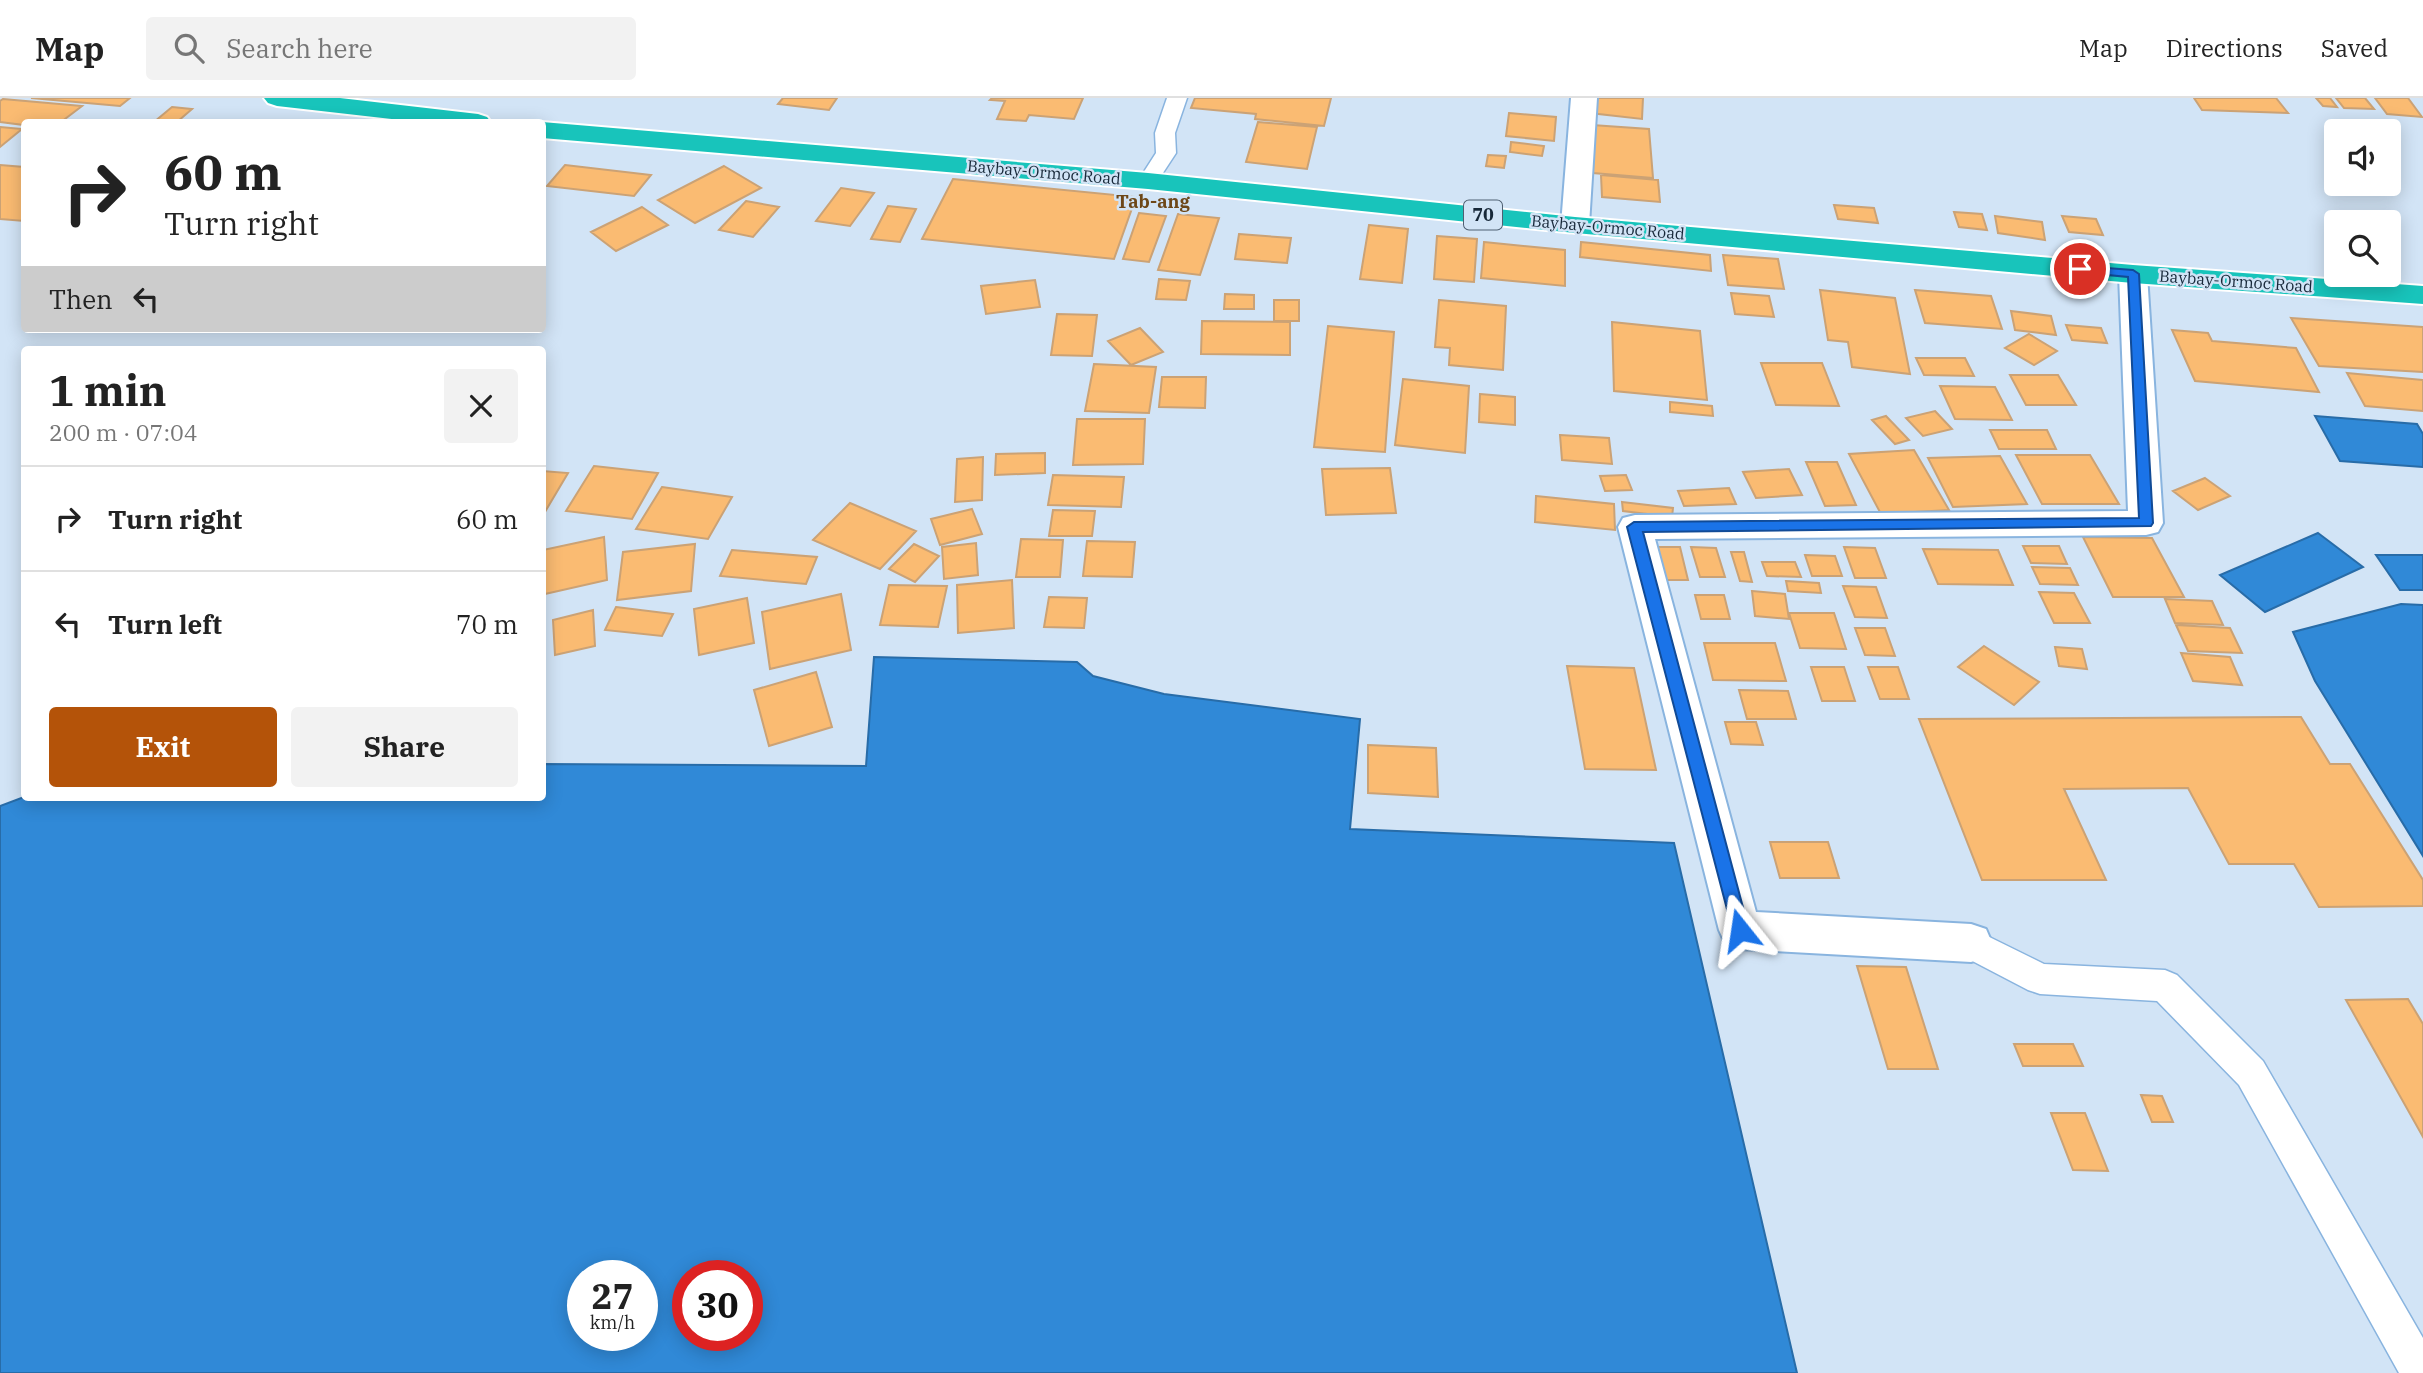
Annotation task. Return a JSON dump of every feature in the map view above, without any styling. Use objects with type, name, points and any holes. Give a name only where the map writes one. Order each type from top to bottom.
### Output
[{"type":"highway","points":[[277,98],[453,119]]},
{"type":"highway","name":"Baybay-Ormoc Road","points":[[546,130],[1148,181],[1575,225],[2133,274],[2423,295]]},
{"type":"street","points":[[1575,225],[1584,98]]},
{"type":"street","points":[[1971,943],[1740,930],[1634,527],[2146,523],[2133,274]]},
{"type":"lane","points":[[1148,181],[1166,153],[1165,133],[1177,98]]},
{"type":"lane","points":[[1971,943],[2040,979],[2165,986],[2251,1073],[2421,1373]]},
{"type":"water","points":[[2315,416],[2417,424],[2423,434],[2423,467],[2340,461]]},
{"type":"water","points":[[2318,533],[2363,567],[2265,612],[2220,575]]},
{"type":"water","points":[[2376,555],[2423,555],[2423,590],[2400,590]]},
{"type":"water","points":[[2401,604],[2423,605],[2423,856],[2315,681],[2293,632]]},
{"type":"water","points":[[874,657],[1077,662],[1093,676],[1164,694],[1360,719],[1350,829],[1674,843],[1797,1373],[0,1373],[0,806],[21,798],[21,801],[546,801],[546,764],[866,766]]},
{"type":"building","points":[[31,98],[130,98],[120,106]]},
{"type":"building","points":[[783,98],[837,98],[829,110],[778,104]]},
{"type":"building","points":[[1083,98],[1074,119],[1029,115],[1026,121],[997,119],[1005,101],[990,100]]},
{"type":"building","points":[[1195,98],[1331,98],[1324,126],[1255,119],[1256,114],[1191,108]]},
{"type":"building","points":[[1591,98],[1643,98],[1642,119],[1590,113]]},
{"type":"building","points":[[2194,98],[2276,98],[2288,113],[2202,110]]},
{"type":"building","points":[[2316,98],[2330,98],[2337,107],[2323,106]]},
{"type":"building","points":[[2336,98],[2365,98],[2374,109],[2344,108]]},
{"type":"building","points":[[2375,98],[2408,98],[2422,117],[2387,114]]},
{"type":"building","points":[[3,99],[82,106],[65,119],[21,119],[21,125],[0,122],[0,101]]},
{"type":"building","points":[[172,107],[192,109],[180,119],[158,119]]},
{"type":"building","points":[[1509,113],[1556,117],[1554,141],[1506,136]]},
{"type":"building","points":[[1258,122],[1317,127],[1307,169],[1246,162]]},
{"type":"building","points":[[1592,125],[1649,129],[1653,178],[1593,173]]},
{"type":"building","points":[[0,127],[21,129],[21,130],[0,147]]},
{"type":"building","points":[[1511,142],[1544,146],[1542,156],[1510,152]]},
{"type":"building","points":[[1488,155],[1506,156],[1504,168],[1486,166]]},
{"type":"building","points":[[0,165],[21,167],[21,221],[0,219]]},
{"type":"building","points":[[565,165],[651,175],[634,196],[547,186]]},
{"type":"building","points":[[724,166],[761,188],[695,223],[658,200]]},
{"type":"building","points":[[1601,175],[1658,180],[1660,202],[1602,197]]},
{"type":"building","points":[[953,179],[1136,197],[1114,259],[922,239]]},
{"type":"building","points":[[841,188],[874,193],[850,226],[816,221]]},
{"type":"building","points":[[746,201],[779,207],[753,237],[719,230]]},
{"type":"building","points":[[1834,205],[1874,208],[1878,223],[1838,219]]},
{"type":"building","points":[[888,206],[916,209],[900,242],[871,239]]},
{"type":"building","points":[[642,207],[668,225],[616,251],[591,232]]},
{"type":"building","points":[[1954,212],[1982,214],[1987,230],[1959,227]]},
{"type":"building","points":[[1139,213],[1166,216],[1149,262],[1123,259]]},
{"type":"building","points":[[1178,214],[1219,218],[1200,275],[1158,270]]},
{"type":"building","points":[[1995,216],[2042,222],[2045,240],[1998,233]]},
{"type":"building","points":[[2062,216],[2096,219],[2103,235],[2069,232]]},
{"type":"building","points":[[1369,225],[1408,229],[1402,283],[1360,279]]},
{"type":"building","points":[[1239,234],[1291,238],[1287,263],[1235,259]]},
{"type":"building","points":[[1437,236],[1477,239],[1474,282],[1434,279]]},
{"type":"building","points":[[1484,242],[1565,250],[1565,286],[1481,278]]},
{"type":"building","points":[[1581,242],[1710,255],[1711,271],[1580,257]]},
{"type":"building","points":[[1723,255],[1778,259],[1784,289],[1728,285]]},
{"type":"building","points":[[1159,279],[1190,281],[1186,300],[1156,299]]},
{"type":"building","points":[[1035,280],[1040,307],[986,314],[981,286]]},
{"type":"building","points":[[1820,290],[1895,298],[1910,374],[1852,367],[1848,342],[1828,340]]},
{"type":"building","points":[[1915,290],[1991,296],[2002,329],[1925,323]]},
{"type":"building","points":[[1731,293],[1769,296],[1774,317],[1735,314]]},
{"type":"building","points":[[1225,294],[1254,295],[1254,309],[1224,309]]},
{"type":"building","points":[[1274,300],[1299,300],[1299,321],[1274,321]]},
{"type":"building","points":[[1439,300],[1506,306],[1503,370],[1449,365],[1450,348],[1435,347]]},
{"type":"building","points":[[2011,311],[2051,316],[2056,335],[2015,330]]},
{"type":"building","points":[[1057,314],[1097,315],[1092,356],[1051,355]]},
{"type":"building","points":[[2291,318],[2423,327],[2423,372],[2319,366]]},
{"type":"building","points":[[1202,321],[1290,322],[1290,355],[1201,354]]},
{"type":"building","points":[[1612,322],[1700,331],[1707,400],[1614,391]]},
{"type":"building","points":[[2066,325],[2101,328],[2107,343],[2072,340]]},
{"type":"building","points":[[1328,326],[1394,332],[1385,452],[1314,447]]},
{"type":"building","points":[[1140,328],[1163,352],[1131,365],[1108,341]]},
{"type":"building","points":[[2172,330],[2208,333],[2212,341],[2296,348],[2319,392],[2195,381]]},
{"type":"building","points":[[2029,334],[2057,351],[2034,365],[2005,348]]},
{"type":"building","points":[[1916,358],[1965,358],[1974,376],[1924,375]]},
{"type":"building","points":[[1761,363],[1822,363],[1839,406],[1776,405]]},
{"type":"building","points":[[1094,364],[1156,367],[1149,413],[1085,411]]},
{"type":"building","points":[[2347,373],[2423,380],[2423,411],[2365,406]]},
{"type":"building","points":[[2010,375],[2058,375],[2076,405],[2026,405]]},
{"type":"building","points":[[1162,377],[1206,377],[1205,408],[1159,407]]},
{"type":"building","points":[[1403,379],[1469,386],[1465,453],[1395,445]]},
{"type":"building","points":[[1940,386],[1995,387],[2012,420],[1955,419]]},
{"type":"building","points":[[1480,394],[1515,397],[1515,425],[1479,422]]},
{"type":"building","points":[[1670,402],[1712,406],[1713,416],[1670,412]]},
{"type":"building","points":[[1935,411],[1952,429],[1923,436],[1906,418]]},
{"type":"building","points":[[1886,416],[1909,440],[1895,444],[1872,420]]},
{"type":"building","points":[[1077,419],[1145,419],[1143,464],[1073,465]]},
{"type":"building","points":[[1990,430],[2047,430],[2056,449],[1999,449]]},
{"type":"building","points":[[1560,435],[1609,438],[1612,464],[1562,460]]},
{"type":"building","points":[[1914,450],[1949,510],[1881,514],[1849,454]]},
{"type":"building","points":[[1045,453],[1045,473],[995,475],[996,454]]},
{"type":"building","points":[[2016,455],[2090,455],[2119,504],[2042,504]]},
{"type":"building","points":[[2000,456],[2027,504],[1953,507],[1928,458]]},
{"type":"building","points":[[983,457],[982,500],[955,502],[957,459]]},
{"type":"building","points":[[1806,462],[1837,462],[1856,505],[1825,506]]},
{"type":"building","points":[[594,466],[658,473],[632,519],[566,511]]},
{"type":"building","points":[[1390,468],[1396,513],[1326,515],[1322,469]]},
{"type":"building","points":[[1789,469],[1802,495],[1756,498],[1743,472]]},
{"type":"building","points":[[546,471],[568,473],[546,510]]},
{"type":"building","points":[[1053,475],[1124,477],[1121,507],[1048,505]]},
{"type":"building","points":[[1626,475],[1632,490],[1605,491],[1600,476]]},
{"type":"building","points":[[2205,478],[2230,496],[2198,510],[2173,491]]},
{"type":"building","points":[[662,487],[732,497],[708,539],[636,529]]},
{"type":"building","points":[[1729,488],[1736,504],[1684,506],[1678,491]]},
{"type":"building","points":[[1536,496],[1614,504],[1615,530],[1535,522]]},
{"type":"building","points":[[1622,502],[1673,508],[1672,517],[1623,511]]},
{"type":"building","points":[[850,503],[916,531],[880,569],[813,540]]},
{"type":"building","points":[[972,509],[982,534],[940,545],[931,519]]},
{"type":"building","points":[[1053,510],[1095,511],[1092,536],[1049,536]]},
{"type":"building","points":[[604,537],[607,580],[546,594],[546,549]]},
{"type":"building","points":[[2083,537],[2152,538],[2184,597],[2113,597]]},
{"type":"building","points":[[1021,539],[1063,540],[1060,577],[1016,577]]},
{"type":"building","points":[[1087,541],[1135,542],[1132,577],[1083,576]]},
{"type":"building","points":[[976,543],[978,575],[944,579],[942,547]]},
{"type":"building","points":[[695,544],[691,591],[617,600],[623,552]]},
{"type":"building","points":[[914,544],[939,556],[915,582],[889,569]]},
{"type":"building","points":[[2023,546],[2059,546],[2067,564],[2031,563]]},
{"type":"building","points":[[1652,547],[1680,547],[1688,580],[1660,580]]},
{"type":"building","points":[[1691,547],[1716,548],[1725,577],[1700,577]]},
{"type":"building","points":[[1844,547],[1875,548],[1886,578],[1855,578]]},
{"type":"building","points":[[1923,549],[1998,550],[2013,585],[1938,584]]},
{"type":"building","points":[[732,550],[817,557],[806,584],[720,576]]},
{"type":"building","points":[[1731,552],[1744,552],[1752,582],[1740,581]]},
{"type":"building","points":[[1805,555],[1835,556],[1842,576],[1812,576]]},
{"type":"building","points":[[1762,562],[1795,562],[1801,577],[1767,576]]},
{"type":"building","points":[[2032,567],[2070,568],[2078,585],[2040,584]]},
{"type":"building","points":[[1012,580],[1014,628],[958,633],[957,585]]},
{"type":"building","points":[[1786,581],[1819,583],[1821,593],[1788,591]]},
{"type":"building","points":[[889,585],[947,586],[938,627],[880,625]]},
{"type":"building","points":[[1843,586],[1876,587],[1887,618],[1855,617]]},
{"type":"building","points":[[1752,591],[1785,594],[1789,619],[1755,616]]},
{"type":"building","points":[[2039,592],[2074,593],[2090,623],[2054,623]]},
{"type":"building","points":[[841,594],[851,650],[770,669],[762,612]]},
{"type":"building","points":[[1695,595],[1724,595],[1730,619],[1701,619]]},
{"type":"building","points":[[1049,597],[1087,598],[1084,628],[1044,627]]},
{"type":"building","points":[[747,598],[754,643],[699,655],[694,609]]},
{"type":"building","points":[[2165,599],[2212,601],[2223,625],[2175,623]]},
{"type":"building","points":[[616,607],[673,614],[662,636],[605,630]]},
{"type":"building","points":[[593,610],[595,646],[555,655],[553,620]]},
{"type":"building","points":[[1789,613],[1834,613],[1846,649],[1800,648]]},
{"type":"building","points":[[2176,625],[2230,628],[2242,653],[2188,651]]},
{"type":"building","points":[[1855,628],[1885,628],[1895,656],[1865,655]]},
{"type":"building","points":[[1704,643],[1775,643],[1786,681],[1713,680]]},
{"type":"building","points":[[1984,646],[2039,682],[2014,705],[1958,667]]},
{"type":"building","points":[[2055,647],[2082,649],[2087,669],[2059,666]]},
{"type":"building","points":[[2181,653],[2230,657],[2242,685],[2193,681]]},
{"type":"building","points":[[1567,666],[1634,668],[1656,770],[1585,769]]},
{"type":"building","points":[[1811,667],[1844,667],[1855,701],[1822,701]]},
{"type":"building","points":[[1868,667],[1898,667],[1909,699],[1880,699]]},
{"type":"building","points":[[816,672],[832,727],[769,746],[754,690]]},
{"type":"building","points":[[1739,690],[1788,691],[1796,719],[1747,719]]},
{"type":"building","points":[[2301,717],[2330,764],[2350,764],[2423,880],[2423,906],[2319,907],[2294,864],[2229,864],[2188,788],[2064,789],[2106,880],[1982,880],[1919,719]]},
{"type":"building","points":[[1725,722],[1756,722],[1763,745],[1731,744]]},
{"type":"building","points":[[1368,745],[1436,748],[1438,797],[1368,793]]},
{"type":"building","points":[[1770,842],[1828,842],[1839,878],[1780,878]]},
{"type":"building","points":[[1857,966],[1906,967],[1938,1069],[1888,1069]]},
{"type":"building","points":[[2408,999],[2423,1024],[2423,1137],[2346,1000]]},
{"type":"building","points":[[2014,1044],[2073,1044],[2083,1066],[2023,1066]]},
{"type":"building","points":[[2141,1095],[2162,1096],[2173,1122],[2152,1122]]},
{"type":"building","points":[[2051,1113],[2085,1113],[2108,1171],[2073,1170]]},
{"type":"district","name":"Tab-ang","points":[[1153,202]]},
{"type":"route","points":[[1740,930],[1634,527],[2146,523],[2133,274],[2080,269]]}]
